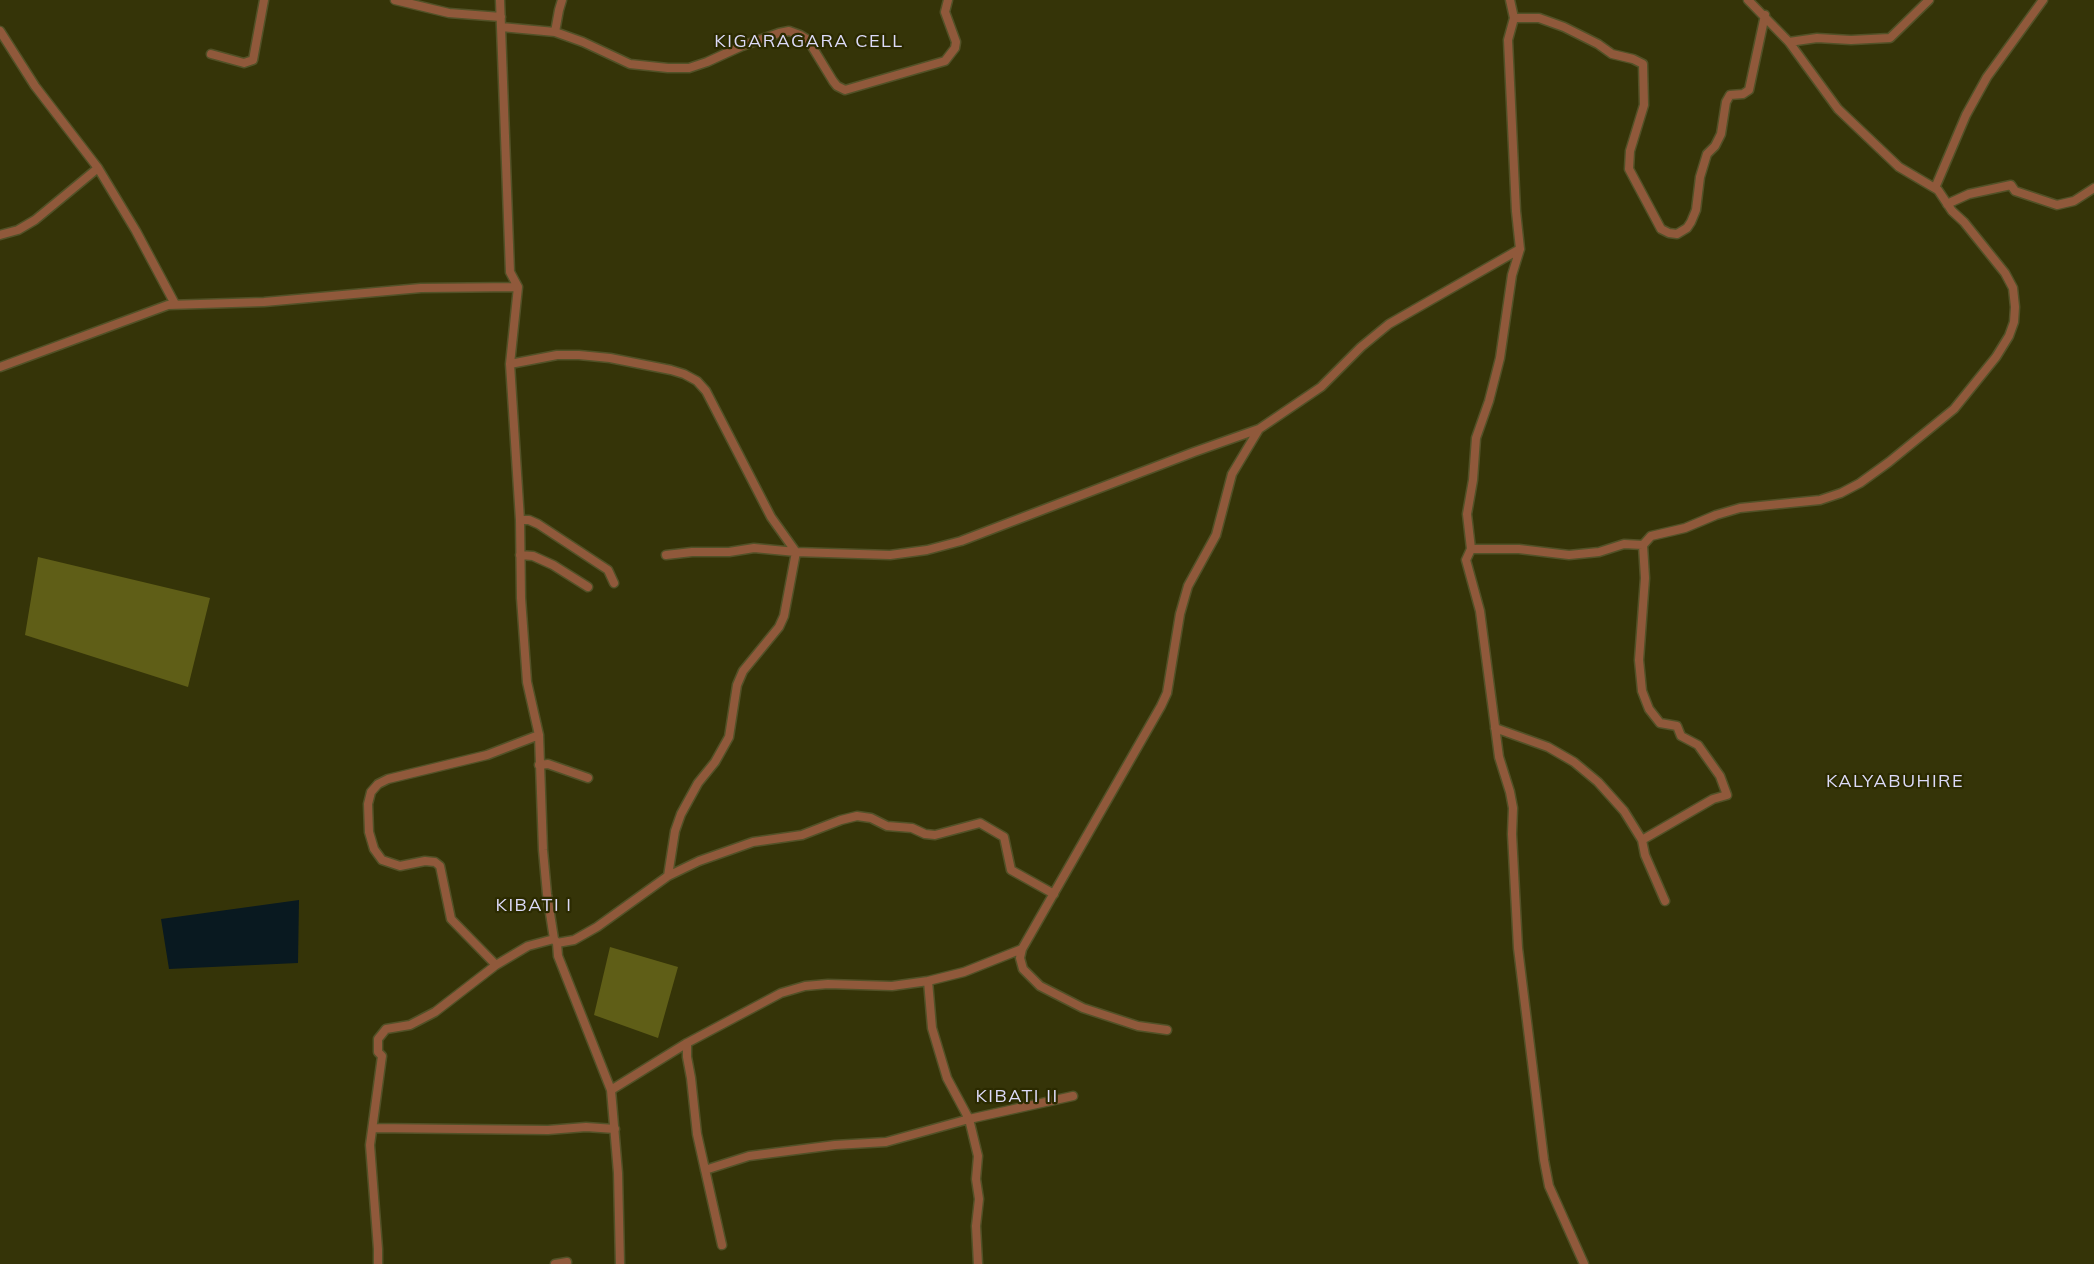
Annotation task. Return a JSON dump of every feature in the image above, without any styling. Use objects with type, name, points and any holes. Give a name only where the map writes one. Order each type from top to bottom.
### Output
[{"type":"street","points":[[211,54],[244,63],[253,60],[264,0]]},
{"type":"street","points":[[395,0],[449,13],[501,17]]},
{"type":"street","points":[[500,0],[510,272],[518,287],[510,364],[527,682],[539,735],[543,850],[558,956],[611,1090],[615,1129],[620,1264]]},
{"type":"street","points":[[555,32],[562,0]]},
{"type":"street","points":[[501,27],[555,32],[630,64],[668,68],[689,68],[742,46],[779,33],[789,32],[808,40],[833,81],[845,90],[945,61],[955,48],[956,42],[945,12],[948,0]]},
{"type":"street","points":[[1510,0],[1514,18],[1508,40],[1516,211],[1520,249],[1512,275],[1500,358],[1489,401],[1476,438],[1473,480],[1467,514],[1471,549],[1466,560],[1480,611],[1499,757],[1513,808],[1518,948],[1544,1160],[1549,1186],[1584,1264]]},
{"type":"street","points":[[1642,840],[1713,799],[1726,795],[1720,776],[1698,746],[1681,736],[1677,726],[1660,723],[1648,709],[1642,691],[1639,660],[1645,578],[1643,545],[1651,536],[1685,528],[1740,508],[1820,500],[1860,483],[1954,409],[1996,357],[2009,336],[2014,322],[2013,288],[2005,273],[1964,222],[1935,188],[1899,167],[1859,132],[1816,82],[1789,42],[1748,0]]},
{"type":"street","points":[[1789,42],[1817,38],[1851,40],[1890,38],[1929,0]]},
{"type":"street","points":[[1935,188],[1966,115],[1988,77],[2043,0]]},
{"type":"street","points":[[1514,18],[1539,18],[1556,24],[1598,44],[1612,54],[1633,58],[1643,64],[1644,105],[1630,151],[1629,169],[1661,228],[1669,233],[1677,234],[1687,228],[1696,210],[1700,177],[1707,154],[1715,146],[1721,134],[1726,102],[1730,95],[1743,94],[1749,90],[1765,15]]},
{"type":"street","points":[[0,31],[35,87],[98,168],[136,231],[175,304]]},
{"type":"street","points":[[0,235],[18,230],[36,220],[98,168]]},
{"type":"street","points":[[1947,204],[1969,194],[2011,185],[2015,191],[2057,205],[2074,201],[2094,188]]},
{"type":"street","points":[[666,555],[729,552],[754,548],[796,552],[908,554],[961,541],[1259,429],[1321,387],[1360,347],[1389,324],[1520,249]]},
{"type":"street","points":[[0,367],[175,304],[264,302],[421,288],[518,287]]},
{"type":"street","points":[[510,364],[557,355],[579,355],[610,358],[671,370],[697,381],[706,391],[771,517],[796,552],[784,616],[779,627],[743,671],[737,685],[729,737],[715,762],[698,783],[681,814],[675,831],[668,876]]},
{"type":"street","points":[[1167,1030],[1138,1026],[1083,1008],[1040,986],[1023,969],[1020,958],[1022,949],[1167,693],[1186,592],[1216,535],[1232,474],[1259,429]]},
{"type":"street","points":[[520,520],[538,524],[608,570],[614,583]]},
{"type":"street","points":[[1471,549],[1519,549],[1569,555],[1599,552],[1624,544],[1643,545]]},
{"type":"street","points":[[520,555],[533,556],[542,560],[588,587]]},
{"type":"street","points":[[1495,728],[1536,741],[1574,762],[1610,794],[1642,840],[1645,855],[1665,901]]},
{"type":"street","points":[[496,965],[451,919],[440,866],[435,862],[425,861],[400,866],[381,860],[374,849],[369,832],[368,804],[371,792],[378,784],[388,779],[487,755],[539,735]]},
{"type":"street","points":[[539,765],[548,764],[588,778]]},
{"type":"street","points":[[378,1264],[370,1145],[382,1056],[378,1052],[378,1039],[386,1029],[410,1025],[435,1012],[496,965],[528,946],[574,940],[597,927],[678,870],[739,846],[802,834],[857,816],[871,818],[887,826],[912,828],[925,834],[935,835],[980,822],[1004,837],[1011,870],[1054,894]]},
{"type":"street","points":[[611,1090],[687,1043],[781,993],[805,986],[828,984],[892,986],[928,981],[964,972],[1022,949]]},
{"type":"street","points":[[928,981],[932,1028],[947,1078],[969,1119],[978,1156],[976,1179],[979,1199],[975,1226],[978,1264]]},
{"type":"street","points":[[687,1043],[687,1057],[692,1078],[702,1158],[722,1245]]},
{"type":"street","points":[[705,1170],[749,1156],[835,1145],[886,1142],[969,1119],[1073,1096]]},
{"type":"street","points":[[373,1128],[548,1130],[586,1127],[615,1129]]},
{"type":"street","points":[[702,1158],[716,1166]]},
{"type":"street","points":[[555,1264],[567,1262]]},
{"type":"shaded area","points":[[38,557],[210,598],[188,687],[25,635]]},
{"type":"shaded area","points":[[299,900],[298,963],[169,969],[161,919]]},
{"type":"shaded area","points":[[610,947],[678,967],[658,1038],[594,1015]]},
{"type":"district","name":"KIGARAGARA CELL","points":[[809,42]]},
{"type":"district","name":"KALYABUHIRE","points":[[1895,782]]},
{"type":"district","name":"KIBATI I","points":[[534,906]]},
{"type":"district","name":"KIBATI II","points":[[1017,1097]]}]
